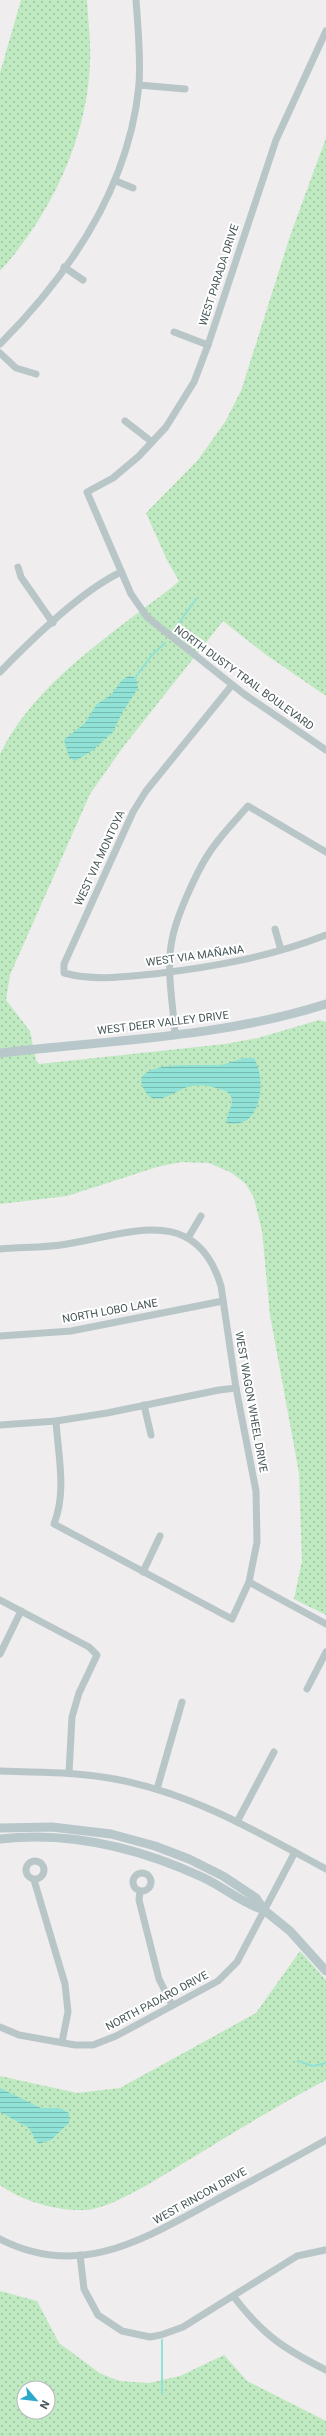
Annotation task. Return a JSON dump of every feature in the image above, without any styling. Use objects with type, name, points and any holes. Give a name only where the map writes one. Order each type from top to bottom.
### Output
[{"type":"street","points":[[0,344],[32,312],[91,230],[116,181],[127,144],[139,85],[136,0]]},
{"type":"street","name":"WEST PARADA DRIVE","points":[[87,492],[113,478],[152,442],[166,427],[194,382],[208,345],[276,140],[326,31]]},
{"type":"street","points":[[139,85],[185,89]]},
{"type":"street","points":[[116,181],[133,188]]},
{"type":"street","points":[[64,267],[83,280]]},
{"type":"street","points":[[174,332],[208,345]]},
{"type":"street","points":[[0,353],[16,368],[36,374]]},
{"type":"street","points":[[126,421],[152,442]]},
{"type":"street","name":"NORTH DUSTY TRAIL BOULEVARD","points":[[87,492],[131,594],[147,617],[232,685],[326,750]]},
{"type":"street","points":[[18,567],[21,577],[53,622]]},
{"type":"street","points":[[0,672],[53,622],[101,581],[121,572]]},
{"type":"street","name":"WEST VIA MONTOYA","points":[[64,973],[64,964],[68,953],[133,812],[146,790],[232,685]]},
{"type":"street","points":[[175,1034],[171,972],[172,940],[194,883],[208,854],[248,806],[326,852]]},
{"type":"street","points":[[275,929],[281,950]]},
{"type":"street","name":"WEST VIA MAÑANA","points":[[64,973],[82,978],[109,979],[171,972],[245,961],[326,935]]},
{"type":"street","name":"WEST DEER VALLEY DRIVE","points":[[0,1053],[175,1034],[199,1033],[262,1022],[326,1004]]},
{"type":"street","points":[[0,1249],[66,1244],[142,1229],[162,1229],[188,1238],[201,1216]]},
{"type":"street","name":"WEST WAGON WHEEL DRIVE","points":[[143,1572],[232,1619],[249,1582],[257,1542],[256,1491],[236,1388],[223,1301],[216,1270],[203,1251],[188,1238]]},
{"type":"street","name":"NORTH LOBO LANE","points":[[0,1336],[72,1330],[223,1301]]},
{"type":"street","points":[[0,1425],[56,1421],[236,1388]]},
{"type":"street","points":[[144,1406],[151,1435]]},
{"type":"street","points":[[56,1421],[62,1490],[60,1507],[54,1524],[143,1572],[160,1536]]},
{"type":"street","points":[[249,1582],[326,1624]]},
{"type":"street","points":[[0,1600],[89,1647],[97,1655],[78,1693],[72,1717],[69,1773]]},
{"type":"street","points":[[0,1654],[21,1611]]},
{"type":"street","points":[[307,1689],[326,1652]]},
{"type":"street","points":[[157,1789],[182,1702]]},
{"type":"street","points":[[237,1822],[274,1752]]},
{"type":"street","points":[[0,1771],[69,1773],[110,1778],[157,1789],[194,1801],[326,1869]]},
{"type":"street","points":[[0,1828],[72,1828],[110,1834],[155,1846],[189,1859],[234,1883],[256,1898],[264,1910],[290,1932],[326,1971]]},
{"type":"street","points":[[0,1839],[70,1839],[131,1850],[189,1871],[214,1883],[251,1906],[264,1910]]},
{"type":"street","name":"NORTH PADARO DRIVE","points":[[0,2027],[19,2035],[84,2046],[104,2042],[218,1981],[237,1962],[295,1852]]},
{"type":"street","points":[[34,1880],[65,1984],[68,2001],[67,2025],[62,2042]]},
{"type":"street","points":[[140,1891],[139,1900],[157,1971],[172,2005]]},
{"type":"street","name":"WEST RINCON DRIVE","points":[[0,2239],[36,2252],[80,2255],[116,2250],[141,2240],[326,2140]]},
{"type":"street","points":[[80,2255],[82,2281],[91,2307],[105,2321],[132,2334],[150,2337],[171,2332],[234,2297],[297,2256],[325,2250]]},
{"type":"street","points":[[234,2297],[257,2325],[282,2347],[326,2370]]},
{"type":"shaded area","points":[[21,0],[87,0],[90,38],[88,90],[74,146],[63,174],[35,225],[0,271],[0,73]]},
{"type":"shaded area","points":[[326,138],[326,696],[265,654],[223,621],[123,747],[90,794],[10,975],[6,1000],[30,1031],[36,1060],[39,1064],[225,1044],[258,1038],[319,1020],[326,1022],[326,1615],[294,1599],[302,1561],[299,1473],[270,1315],[262,1231],[254,1198],[246,1184],[232,1173],[209,1163],[181,1162],[157,1167],[67,1196],[0,1204],[0,754],[26,713],[59,677],[96,645],[179,581],[167,560],[146,513],[198,460],[225,422],[241,391],[290,236]]},
{"type":"shaded area","points":[[128,676],[136,677],[138,688],[122,713],[113,732],[92,751],[75,761],[69,757],[64,740],[85,723],[97,704],[111,695],[122,680]]},
{"type":"shaded area","points":[[244,1058],[254,1058],[258,1067],[260,1090],[254,1111],[248,1119],[239,1123],[227,1123],[227,1116],[232,1100],[229,1094],[224,1091],[209,1086],[196,1085],[187,1087],[169,1096],[157,1099],[152,1098],[147,1094],[141,1082],[144,1074],[153,1069],[181,1065],[221,1065]]},
{"type":"shaded area","points":[[300,1951],[326,1980],[326,2080],[258,2118],[155,2181],[125,2197],[98,2208],[75,2210],[52,2207],[30,2201],[0,2185],[0,2076],[77,2093],[120,2088],[256,2013]]},
{"type":"shaded area","points":[[0,2088],[41,2108],[60,2108],[69,2113],[69,2123],[51,2140],[38,2144],[29,2128],[0,2112]]},
{"type":"shaded area","points":[[0,2291],[37,2301],[59,2343],[101,2374],[120,2381],[149,2383],[180,2376],[224,2355],[247,2381],[326,2421],[326,2436],[0,2436]]},
{"type":"waterway","points":[[174,630],[196,599]]},
{"type":"waterway","points":[[134,679],[152,655],[165,643]]},
{"type":"waterway","points":[[298,2061],[313,2066],[326,2063]]},
{"type":"waterway","points":[[162,2340],[162,2393]]}]
